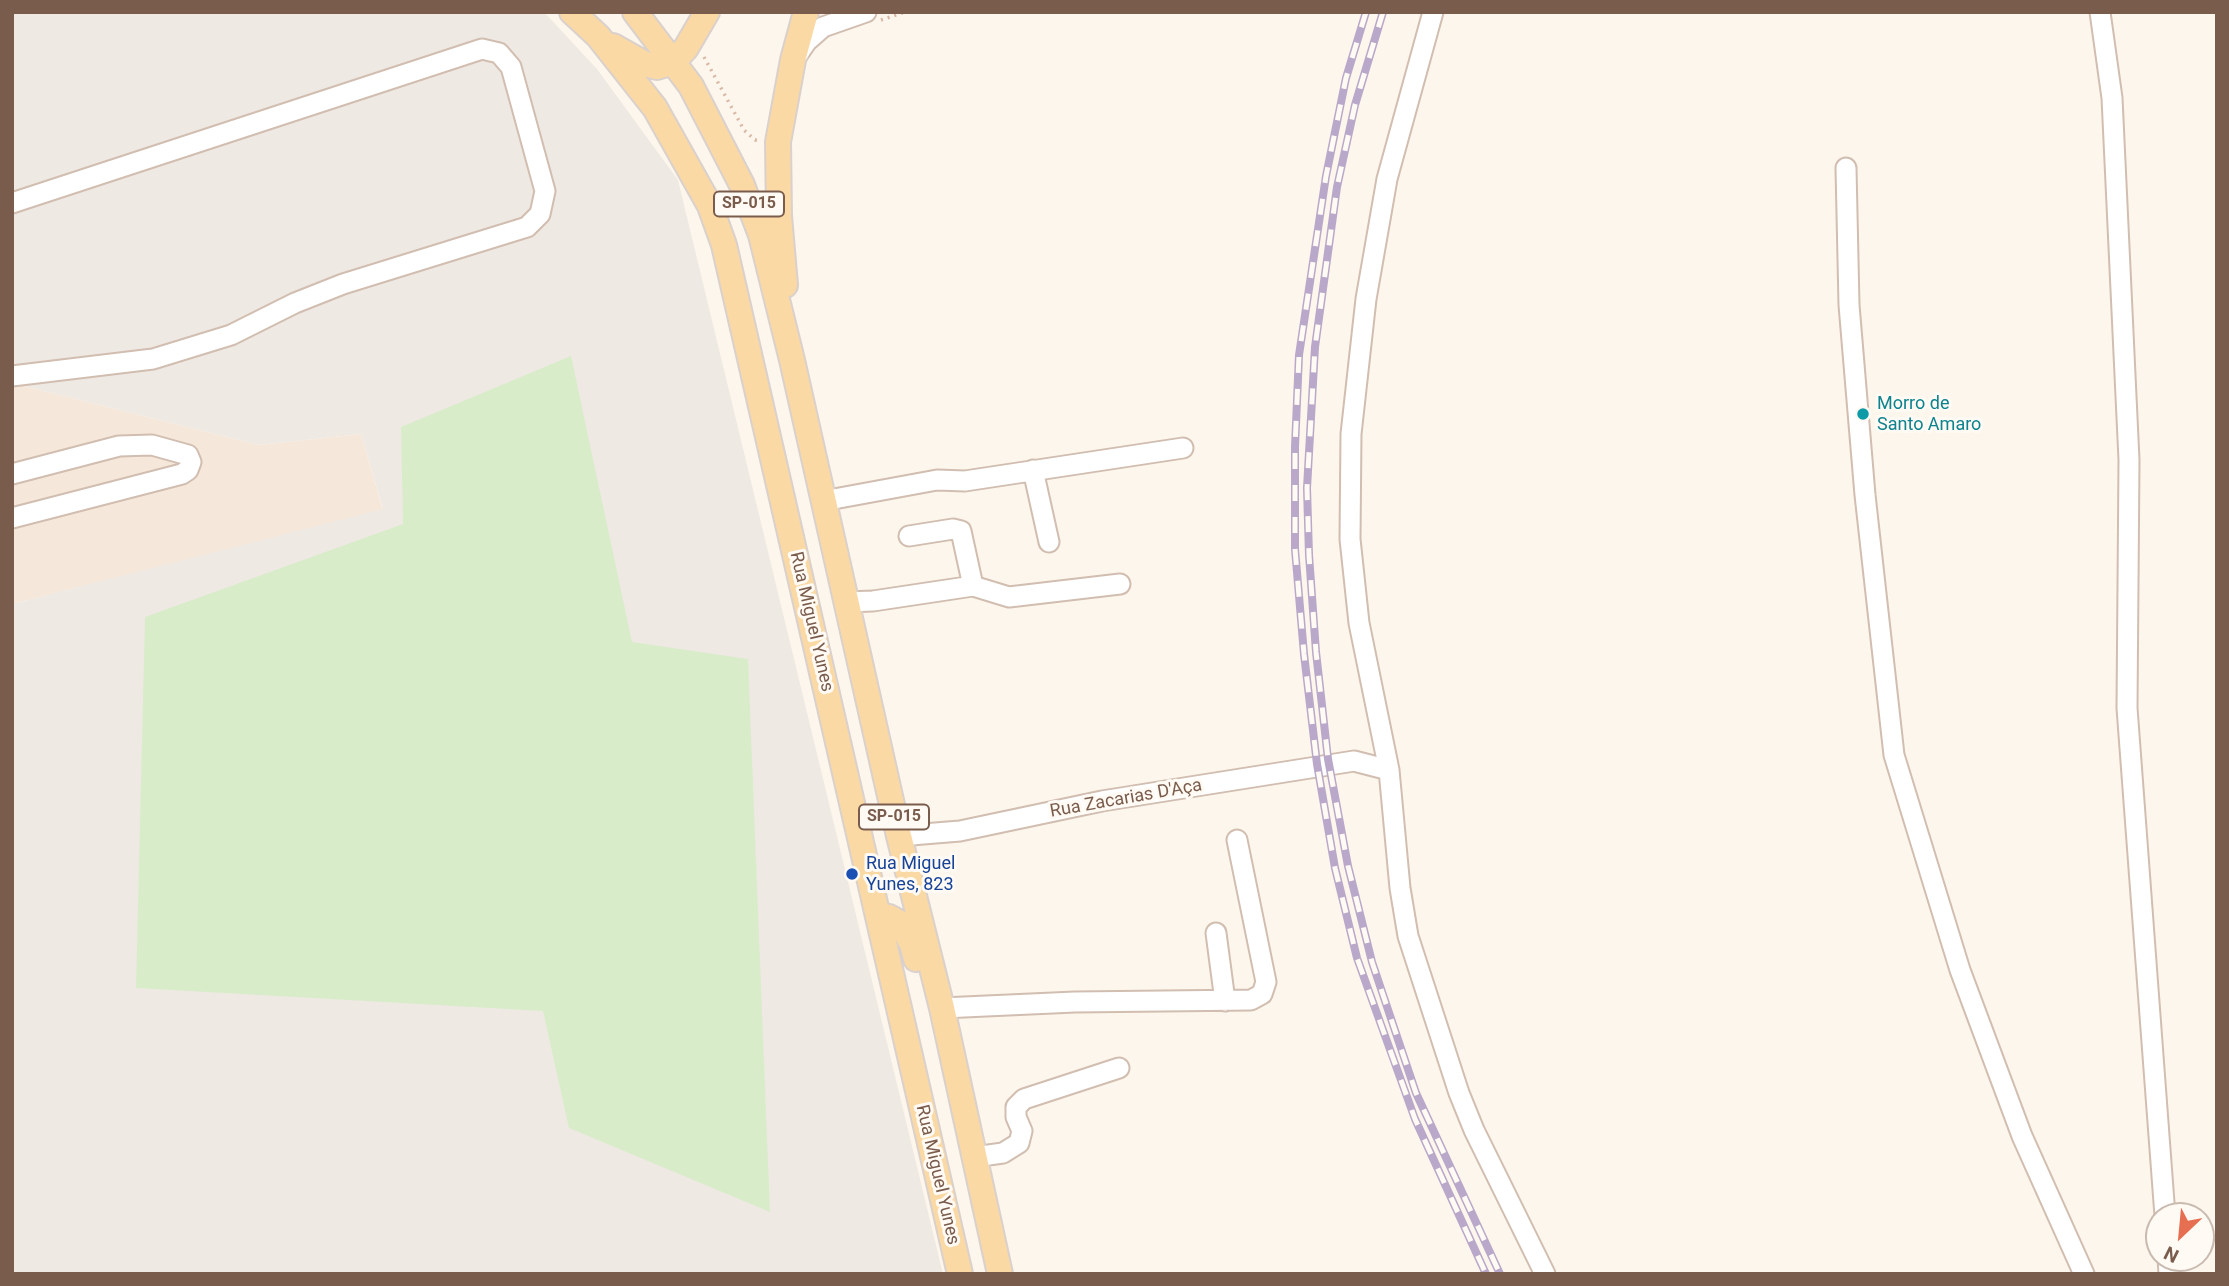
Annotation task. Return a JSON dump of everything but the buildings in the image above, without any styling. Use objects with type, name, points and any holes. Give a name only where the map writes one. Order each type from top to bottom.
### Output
[{"type":"main road","name":"Rua Miguel Yunes","points":[[572,12],[598,36],[655,108],[710,206],[724,245],[960,1274]]},
{"type":"main road","name":"SP-015","points":[[635,12],[691,86],[742,185],[761,235],[792,360],[898,836],[942,1009],[1000,1274]]},
{"type":"main road","points":[[598,36],[630,58],[657,67],[673,62],[686,48],[707,12]]},
{"type":"main road","points":[[792,360],[779,216],[778,150],[793,60],[806,12]]},
{"type":"main road","points":[[849,790],[871,828],[888,838],[898,836]]},
{"type":"main road","points":[[878,915],[900,923],[912,944],[920,967],[933,976]]},
{"type":"street","points":[[1433,12],[1387,179],[1366,299],[1351,434],[1350,539],[1359,623],[1389,770],[1400,888],[1408,936],[1459,1093],[1545,1274]]},
{"type":"street","points":[[2099,12],[2112,98],[2129,446],[2127,708],[2164,1202]]},
{"type":"street","points":[[793,60],[823,27],[872,17]]},
{"type":"street","points":[[12,203],[482,49],[499,53],[510,67],[545,191],[540,214],[527,227],[343,284],[295,303],[231,335],[153,359],[12,376]]},
{"type":"street","points":[[1846,168],[1849,305],[1865,495],[1894,755],[1933,889],[1965,983],[2022,1136],[2084,1274]]},
{"type":"street","points":[[12,474],[119,446],[152,445],[188,455],[191,463],[188,470],[182,474],[12,518]]},
{"type":"street","points":[[823,501],[937,480],[965,481],[1183,447]]},
{"type":"street","points":[[1033,470],[1049,542]]},
{"type":"street","points":[[909,536],[953,529],[961,531],[973,586]]},
{"type":"street","points":[[846,603],[973,586],[1009,597],[1120,584]]},
{"type":"street","points":[[1354,761],[1383,736]]},
{"type":"street","points":[[1354,761],[1389,770]]},
{"type":"street","name":"Rua Zacarias D'Aça","points":[[898,836],[960,831],[1102,801],[1354,761]]},
{"type":"street","points":[[942,1009],[1048,1003],[1251,1000],[1262,994],[1266,982],[1237,840]]},
{"type":"street","points":[[1216,933],[1225,1001]]},
{"type":"street","points":[[974,1157],[1003,1153],[1019,1143],[1022,1131],[1016,1117],[1016,1107],[1024,1099],[1119,1068]]},
{"type":"path","points":[[872,17],[905,12]]},
{"type":"path","points":[[701,53],[744,130],[755,140]]},
{"type":"shaded area","points":[[12,12],[544,12],[597,69],[678,180],[943,1274],[12,1274],[12,604],[383,509],[361,434],[259,445],[12,383]]},
{"type":"shaded area","points":[[12,383],[259,445],[361,434],[383,510],[12,604]]},
{"type":"green space","points":[[571,356],[632,642],[748,659],[770,1212],[569,1128],[543,1011],[136,988],[145,617],[403,524],[401,427]]},
{"type":"railway","points":[[1366,12],[1346,78],[1326,176],[1299,355],[1295,447],[1295,549],[1304,654],[1317,764],[1335,868],[1357,958],[1415,1119],[1486,1274]]},
{"type":"railway","points":[[1383,12],[1355,105],[1337,187],[1315,347],[1307,488],[1316,652],[1328,759],[1348,866],[1372,962],[1416,1093],[1500,1274]]},
{"type":"place","name":"Morro de Santo Amaro","points":[[1863,414]]},
{"type":"place","name":"Rua Miguel Yunes, 823","points":[[852,874]]}]
